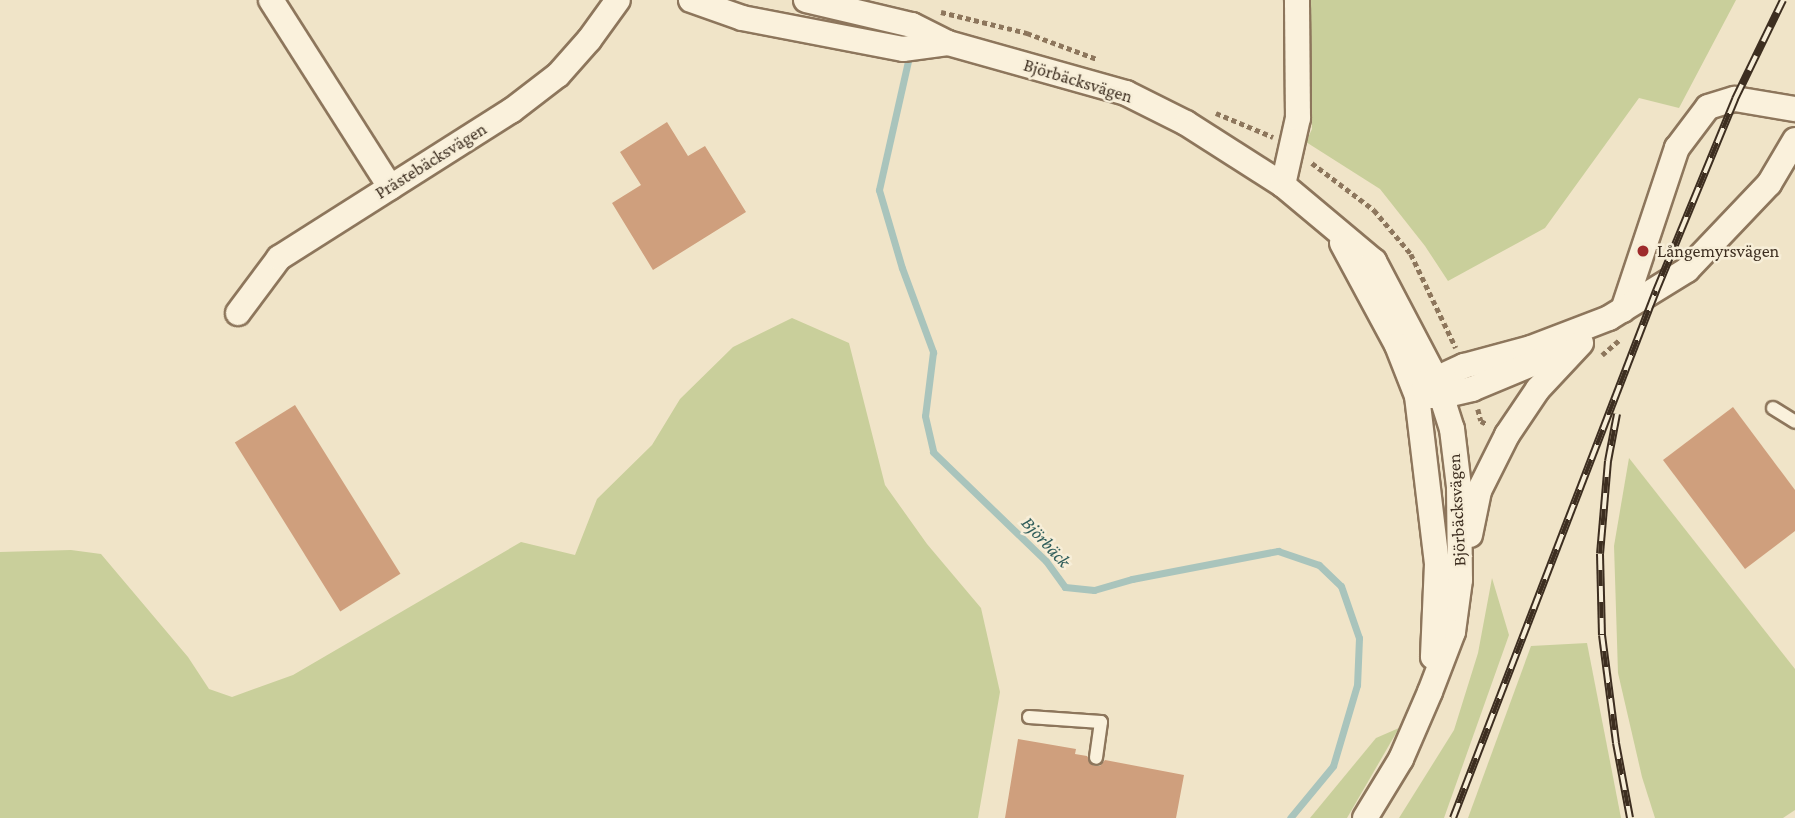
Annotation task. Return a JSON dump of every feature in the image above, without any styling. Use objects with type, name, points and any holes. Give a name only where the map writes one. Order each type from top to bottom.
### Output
[{"type":"street","points":[[271,0],[390,187]]},
{"type":"street","name":"Prästebäcksvägen","points":[[238,313],[279,258],[511,111],[558,75],[589,40],[618,0]]},
{"type":"street","name":"Björbäcksvägen","points":[[691,0],[742,18],[890,47],[903,49],[948,43]]},
{"type":"street","name":"Björbäcksvägen","points":[[806,0],[912,25],[948,43],[1126,93],[1185,123],[1283,185],[1337,233],[1374,261],[1439,388],[1452,429],[1459,487],[1460,580],[1453,632],[1430,692],[1401,758],[1365,818]]},
{"type":"street","points":[[1283,185],[1298,118],[1297,0]]},
{"type":"street","points":[[1417,396],[1439,388],[1464,366],[1531,348],[1616,314],[1677,148],[1708,107],[1735,99],[1795,109]]},
{"type":"street","points":[[1460,580],[1479,491],[1507,435],[1538,389],[1581,343],[1616,314],[1687,271],[1734,225],[1769,184],[1795,140]]},
{"type":"street","name":"Björbäcksvägen","points":[[1337,233],[1397,345],[1417,396],[1437,564],[1437,623],[1430,692]]},
{"type":"street","points":[[1439,388],[1472,389],[1581,343]]},
{"type":"lane","points":[[1773,408],[1795,422]]},
{"type":"lane","points":[[1029,717],[1101,722],[1096,758]]},
{"type":"green space","points":[[1308,0],[1736,0],[1679,108],[1639,98],[1545,228],[1448,281],[1425,246],[1380,189],[1306,142],[1312,129]]},
{"type":"green space","points":[[792,318],[849,343],[885,485],[927,544],[981,608],[1000,692],[978,818],[0,818],[0,552],[71,550],[101,554],[188,657],[209,689],[232,697],[293,675],[521,542],[575,555],[597,499],[652,445],[680,399],[733,347]]},
{"type":"green space","points":[[1629,458],[1795,669],[1795,810],[1783,818],[1655,818],[1642,777],[1618,673],[1614,546]]},
{"type":"green space","points":[[1492,578],[1509,635],[1444,818],[1399,818],[1454,730],[1478,653]]},
{"type":"green space","points":[[1587,643],[1621,818],[1468,818],[1531,646]]},
{"type":"green space","points":[[1399,728],[1347,818],[1310,818],[1376,738]]},
{"type":"building","points":[[667,122],[688,156],[705,146],[746,212],[653,270],[612,203],[641,185],[620,152]]},
{"type":"building","points":[[295,405],[400,574],[340,611],[235,443]]},
{"type":"building","points":[[1733,407],[1795,490],[1795,531],[1745,569],[1663,460]]},
{"type":"building","points":[[1018,739],[1076,749],[1075,754],[1087,756],[1094,766],[1100,766],[1105,760],[1184,775],[1176,818],[1005,818]]},
{"type":"waterway","name":"Björbäck","points":[[908,61],[879,190],[902,268],[933,352],[925,416],[933,452],[1046,561],[1065,587],[1094,590],[1132,579],[1278,551],[1319,565],[1341,586],[1359,638],[1357,685],[1333,766],[1290,818]]},
{"type":"railway","points":[[1453,818],[1656,291],[1735,99],[1783,0]]},
{"type":"railway","points":[[1617,414],[1608,461],[1600,554],[1602,635],[1616,743],[1630,818]]},
{"type":"place","name":"Långemyrsvägen","points":[[1643,251]]}]
